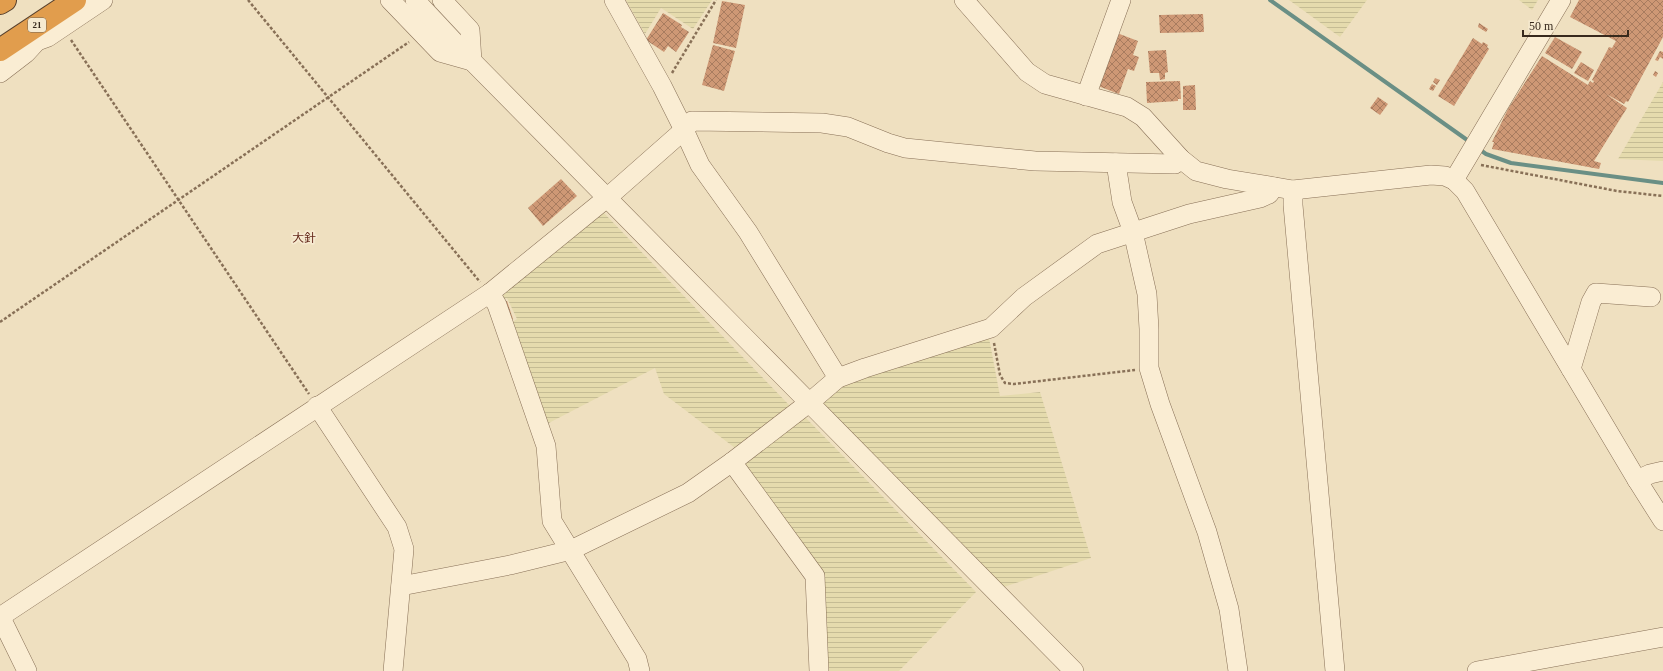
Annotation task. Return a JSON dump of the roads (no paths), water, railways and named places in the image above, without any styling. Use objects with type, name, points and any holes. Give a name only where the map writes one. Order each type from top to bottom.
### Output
[{"type":"highway","points":[[0,4],[5,0]]},
{"type":"highway","name":"21","points":[[0,50],[30,38],[75,0]]},
{"type":"street","points":[[0,73],[26,53],[30,38],[48,37],[103,0]]},
{"type":"street","points":[[390,0],[440,52],[472,61]]},
{"type":"street","points":[[415,0],[472,61],[608,197],[1074,671]]},
{"type":"street","points":[[442,0],[470,30],[472,61]]},
{"type":"street","points":[[614,0],[662,86],[700,165],[748,232],[838,378]]},
{"type":"street","points":[[964,0],[1027,72],[1045,84],[1128,107],[1143,117],[1181,159],[1196,171],[1227,179],[1293,190],[1431,175],[1445,176],[1454,180],[1465,191],[1571,370],[1663,521]]},
{"type":"street","points":[[1086,96],[1120,0]]},
{"type":"street","points":[[1454,180],[1560,0]]},
{"type":"street","points":[[27,671],[0,616],[490,293],[608,197],[684,130],[692,121],[822,123],[848,126],[888,143],[905,148],[1035,161],[1116,164],[1175,164],[1181,159]]},
{"type":"street","points":[[1116,164],[1122,202],[1133,232],[1147,294],[1149,368],[1160,404],[1207,532],[1229,609],[1238,671]]},
{"type":"street","points":[[401,586],[510,565],[571,550],[688,493],[732,462],[810,402],[838,378],[991,328],[1024,297],[1097,244],[1189,214],[1260,198],[1269,194],[1274,187]]},
{"type":"street","points":[[1293,190],[1293,205],[1335,671]]},
{"type":"street","points":[[490,293],[497,305],[546,446],[552,521],[637,659],[640,671]]},
{"type":"street","points":[[1571,370],[1591,302],[1596,293],[1651,298]]},
{"type":"street","points":[[317,406],[397,527],[404,549],[392,671]]},
{"type":"street","points":[[732,462],[815,576],[819,671]]},
{"type":"street","points":[[1637,480],[1650,474],[1663,471]]},
{"type":"street","points":[[1477,671],[1663,637]]},
{"type":"waterway","points":[[1270,0],[1470,142]]},
{"type":"waterway","points":[[1479,149],[1486,154],[1511,163],[1663,183]]},
{"type":"district","name":"大針","points":[[304,238]]}]
